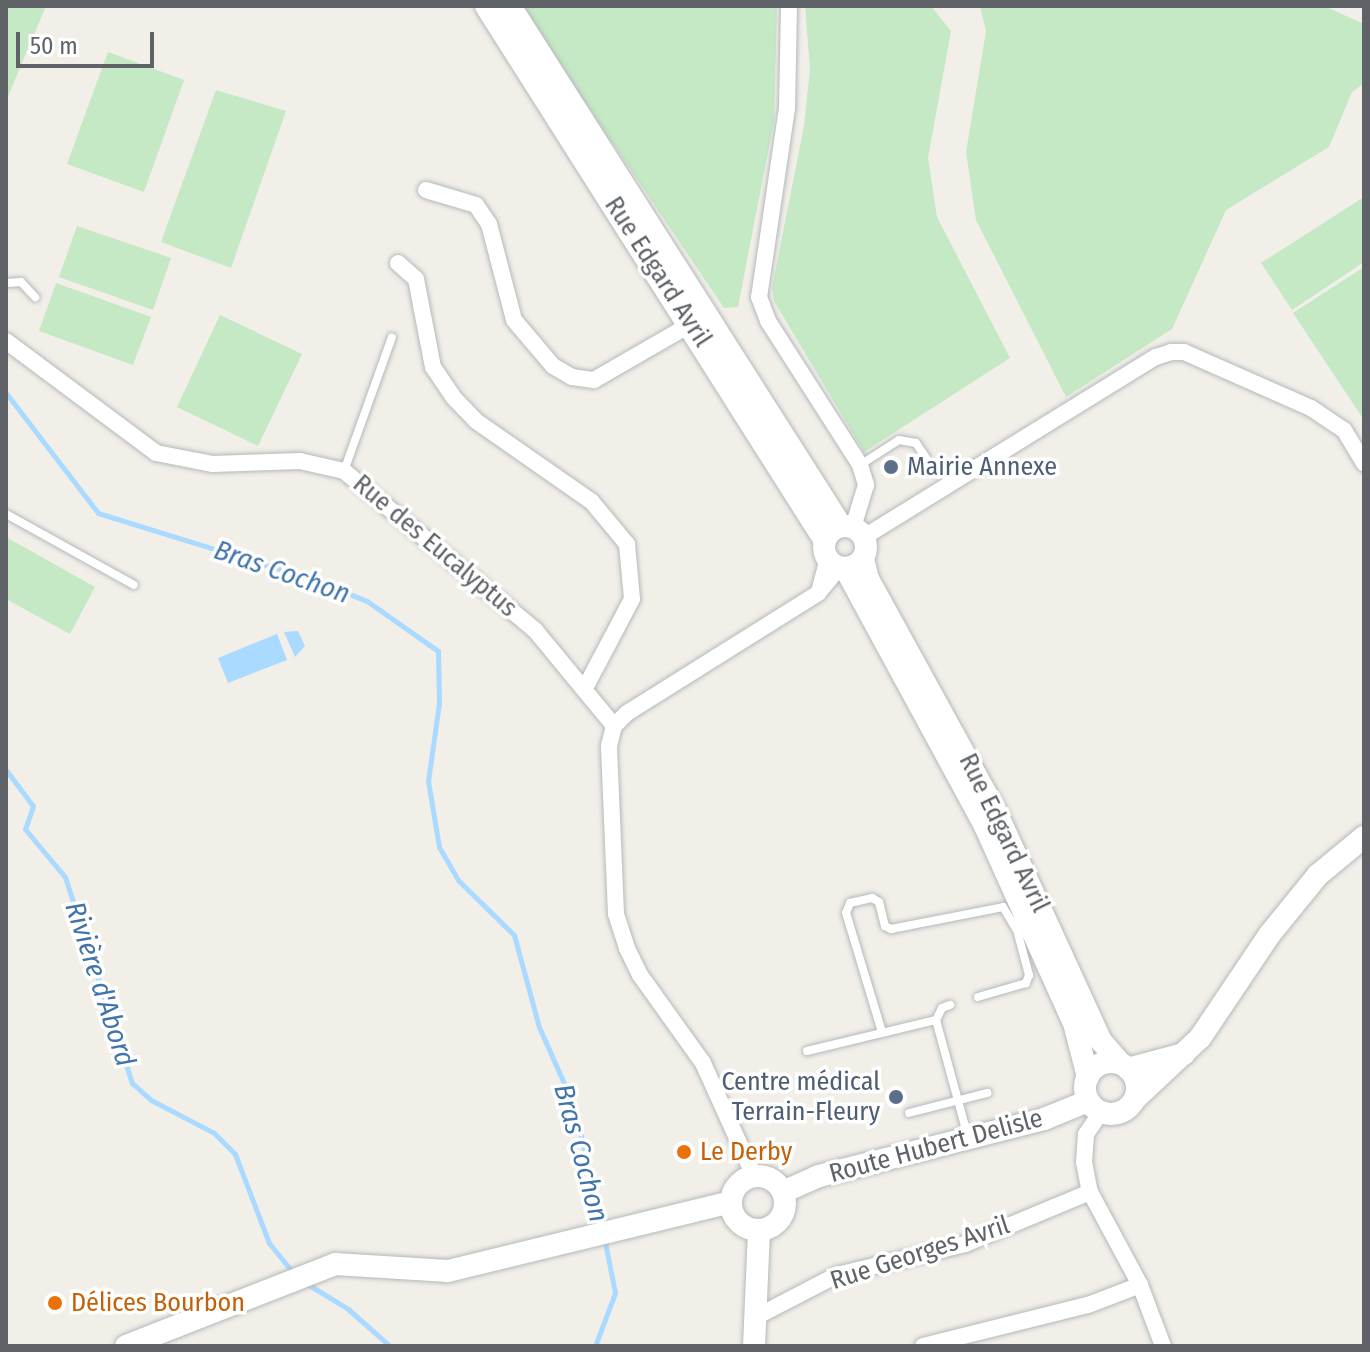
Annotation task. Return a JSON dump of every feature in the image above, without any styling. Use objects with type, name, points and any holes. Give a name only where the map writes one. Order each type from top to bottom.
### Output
[{"type":"street","name":"Rue Edgard Avril","points":[[486,6],[701,318]]},
{"type":"street","name":"Rue Edgard Avril","points":[[510,6],[701,318],[845,548],[868,579],[997,814],[1101,1041],[1125,1066]]},
{"type":"street","points":[[754,1176],[703,1063],[640,975],[627,948],[616,914],[609,746],[614,726],[627,713],[818,593],[845,548],[866,485],[860,465],[768,321],[759,297],[787,108],[789,6]]},
{"type":"street","points":[[426,190],[476,205],[489,224],[514,320],[553,366],[572,377],[594,380],[701,318]]},
{"type":"street","points":[[398,263],[416,279],[433,367],[453,397],[476,421],[592,502],[627,544],[632,599],[585,688]]},
{"type":"street","name":"Rue des Eucalyptus","points":[[6,341],[156,453],[212,464],[300,461],[344,471],[504,602],[585,688],[614,726]]},
{"type":"street","points":[[845,548],[1156,357],[1184,352],[1311,408],[1344,430],[1364,463]]},
{"type":"street","points":[[1311,408],[1335,432],[1364,477]]},
{"type":"street","name":"Rue Edgard Avril","points":[[845,548],[984,824],[1074,1023],[1088,1077]]},
{"type":"street","points":[[1135,1099],[1185,1054],[1318,875],[1364,837]]},
{"type":"street","points":[[1163,1346],[1140,1285],[1090,1192],[1084,1162],[1086,1134],[1095,1106],[1088,1077],[1106,1063],[1125,1066],[1185,1054]]},
{"type":"street","points":[[1125,1066],[1136,1083],[1135,1099]]},
{"type":"street","name":"Route Hubert Delisle","points":[[783,1192],[819,1176],[1095,1106],[1124,1111],[1135,1099]]},
{"type":"street","points":[[754,1176],[771,1179],[783,1192],[781,1218],[759,1231],[736,1219],[731,1202],[738,1185],[754,1176]]},
{"type":"street","name":"Rue Georges Avril","points":[[754,1318],[763,1318],[837,1275],[965,1244],[1090,1192]]},
{"type":"street","points":[[126,1346],[162,1340],[261,1291],[321,1268],[351,1263],[448,1271],[731,1202]]},
{"type":"street","points":[[754,1346],[759,1231]]},
{"type":"street","points":[[923,1346],[1088,1305],[1140,1285]]},
{"type":"lane","points":[[6,283],[21,282],[35,297]]},
{"type":"lane","points":[[344,471],[392,337]]},
{"type":"lane","points":[[860,465],[899,440],[916,443],[926,458]]},
{"type":"lane","points":[[6,514],[134,585]]},
{"type":"lane","points":[[882,1032],[846,913],[850,903],[872,898],[879,902],[885,926],[891,929],[1003,907],[1017,930],[1029,975],[1026,983],[978,997]]},
{"type":"lane","points":[[950,1005],[942,1008],[936,1020],[968,1138]]},
{"type":"lane","points":[[807,1051],[936,1020]]},
{"type":"lane","points":[[909,1113],[987,1093]]},
{"type":"green space","points":[[6,6],[46,6],[6,101]]},
{"type":"green space","points":[[520,6],[777,6],[774,121],[738,307],[724,308]]},
{"type":"green space","points":[[805,6],[931,6],[951,31],[928,158],[937,217],[1010,358],[864,452],[774,301],[772,288],[804,126],[810,69]]},
{"type":"green space","points":[[980,6],[1324,6],[1364,24],[1364,83],[1352,92],[1329,147],[1226,210],[1172,329],[1066,397],[976,220],[966,152],[986,31]]},
{"type":"green space","points":[[108,52],[184,80],[144,192],[67,164]]},
{"type":"green space","points":[[216,90],[286,111],[231,268],[161,242]]},
{"type":"green space","points":[[1364,197],[1364,262],[1292,310],[1261,263]]},
{"type":"green space","points":[[77,226],[171,258],[153,310],[59,277]]},
{"type":"green space","points":[[1364,267],[1364,420],[1293,313]]},
{"type":"green space","points":[[56,283],[151,317],[133,365],[39,331]]},
{"type":"green space","points":[[220,315],[302,354],[258,446],[177,407]]},
{"type":"green space","points":[[6,537],[95,587],[70,634],[6,599]]},
{"type":"water","points":[[298,631],[305,646],[295,657],[284,632]]},
{"type":"water","points":[[277,634],[287,660],[228,683],[218,658]]},
{"type":"waterway","name":"Bras Cochon","points":[[6,393],[98,513],[317,581],[367,601],[438,651],[439,703],[428,781],[439,847],[459,881],[514,935],[539,1027],[574,1106],[602,1227]]},
{"type":"waterway","name":"Rivière d'Abord","points":[[6,770],[33,806],[25,829],[65,877],[132,1083],[151,1100],[214,1133],[235,1154],[269,1243],[293,1273]]},
{"type":"waterway","name":"Bras Cochon","points":[[595,1346],[615,1293],[604,1237]]},
{"type":"waterway","name":"Rivière d'Abord","points":[[304,1282],[348,1309],[390,1346]]},
{"type":"place","name":"Mairie Annexe","points":[[891,467]]},
{"type":"place","name":"Centre médical Terrain-Fleury","points":[[896,1097]]},
{"type":"place","name":"Le Derby","points":[[684,1152]]},
{"type":"place","name":"Délices Bourbon","points":[[55,1303]]}]
